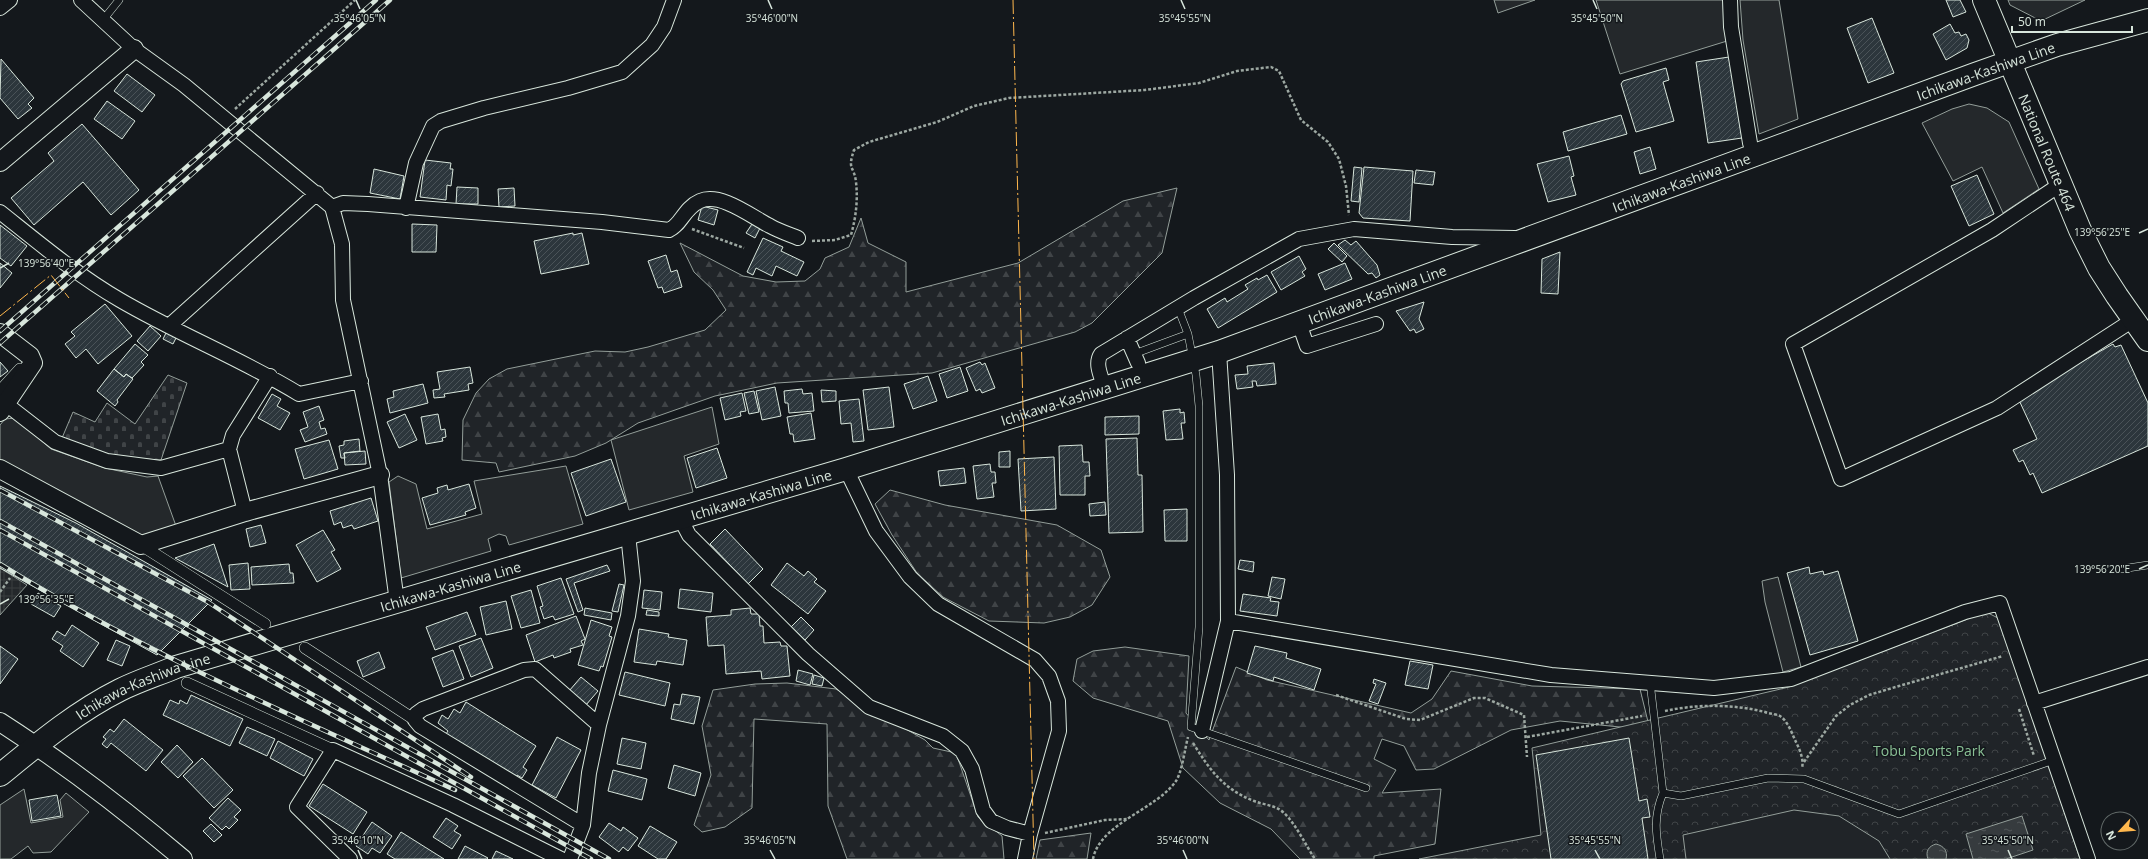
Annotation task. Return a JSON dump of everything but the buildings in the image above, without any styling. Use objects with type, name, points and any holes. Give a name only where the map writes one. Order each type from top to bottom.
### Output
[{"type":"main road","name":"National Route 464","points":[[1984,0],[2061,184],[2100,268],[2133,320],[2148,340]]},
{"type":"main road","name":"Ichikawa-Kashiwa Line","points":[[0,775],[35,746],[94,705],[120,690],[148,678],[210,656],[846,470],[1219,352],[2010,61],[2105,31],[2148,20]]},
{"type":"street","points":[[0,8],[10,0]]},
{"type":"street","points":[[81,0],[134,49],[184,85],[317,193],[332,207],[342,244],[343,300],[380,475],[396,602]]},
{"type":"street","points":[[406,208],[416,163],[426,138],[433,126],[441,121],[484,108],[568,88],[622,72],[652,45],[664,27],[674,0]]},
{"type":"street","points":[[1730,0],[1731,27],[1750,143],[1754,155]]},
{"type":"street","points":[[0,162],[134,49]]},
{"type":"street","points":[[2061,184],[1992,230],[1793,344],[1841,479],[1997,408],[2133,320]]},
{"type":"street","points":[[169,326],[317,193]]},
{"type":"street","points":[[332,207],[342,203],[602,222],[669,230],[674,228],[689,207],[701,200],[708,199],[720,200],[770,226],[798,238]]},
{"type":"street","points":[[0,212],[65,264],[120,300],[270,376],[300,394],[361,381]]},
{"type":"street","points":[[1105,389],[1097,359],[1100,354],[1299,239],[1354,230],[1452,237],[1517,238],[1535,236]]},
{"type":"street","points":[[1299,323],[1307,346],[1376,324]]},
{"type":"street","points":[[0,333],[27,354],[33,363],[31,369],[2,402],[55,442],[107,461],[161,468],[229,450]]},
{"type":"street","points":[[1127,338],[1136,359]]},
{"type":"street","points":[[1197,729],[1228,621],[1227,475],[1219,352]]},
{"type":"street","points":[[245,512],[229,450],[233,435],[270,376]]},
{"type":"street","points":[[0,469],[141,545],[265,624]]},
{"type":"street","points":[[846,470],[876,531],[910,577],[938,604],[1035,660],[1049,676],[1058,701],[1059,731],[1030,834],[1025,859]]},
{"type":"street","points":[[141,545],[245,512],[380,475]]},
{"type":"street","points":[[680,518],[689,535],[808,654],[869,707],[943,736],[962,751],[972,769],[983,810],[991,821],[1007,828],[1030,834]]},
{"type":"street","points":[[570,859],[583,825],[589,773],[599,725],[628,616],[633,581],[628,534]]},
{"type":"street","points":[[1228,621],[1551,675],[1714,688],[1791,679],[1965,612],[2000,603],[2088,859]]},
{"type":"street","points":[[304,648],[415,720],[427,730],[583,825]]},
{"type":"street","points":[[2034,703],[2148,667]]},
{"type":"street","points":[[415,720],[416,714],[423,709],[524,670],[535,669],[599,725]]},
{"type":"street","points":[[187,683],[453,805],[561,859]]},
{"type":"street","points":[[0,722],[136,820],[183,859]]},
{"type":"street","points":[[333,750],[298,807],[350,859]]},
{"type":"lane","points":[[102,20],[119,0]]},
{"type":"lane","points":[[1178,308],[1188,334],[1196,375],[1199,406],[1199,627],[1197,729],[1366,788]]},
{"type":"lane","points":[[1136,359],[1188,334]]},
{"type":"lane","points":[[2121,569],[2148,565]]},
{"type":"lane","points":[[1650,682],[1663,793],[1658,805],[1655,823],[1660,859]]},
{"type":"lane","points":[[1663,793],[1681,796],[1768,778],[1800,778],[1835,789],[1899,814],[2054,760]]},
{"type":"path","points":[[224,119],[355,0]]},
{"type":"path","points":[[798,238],[811,241],[835,240],[851,235],[857,215],[856,181],[849,164],[854,150],[870,142],[938,122],[974,106],[1009,98],[1145,90],[1198,83],[1237,71],[1270,67],[1279,71],[1301,120],[1328,142],[1339,159],[1346,186],[1349,213],[1354,230]]},
{"type":"path","points":[[689,228],[744,248]]},
{"type":"path","points":[[0,592],[10,578]]},
{"type":"path","points":[[1800,778],[1803,763],[1836,716],[1850,705],[1869,695],[2017,652]]},
{"type":"path","points":[[1336,695],[1406,719],[1420,720],[1474,698],[1485,698],[1524,715],[1527,737],[1527,757]]},
{"type":"path","points":[[1527,737],[1654,714],[1683,707],[1720,706],[1753,709],[1780,716],[1788,725],[1803,763]]},
{"type":"path","points":[[1093,859],[1095,852],[1103,839],[1168,790],[1177,779],[1188,736],[1197,729]]},
{"type":"path","points":[[1188,736],[1208,767],[1229,790],[1254,801],[1277,808],[1285,814],[1315,859]]},
{"type":"path","points":[[1030,834],[1052,832],[1105,820],[1129,819]]},
{"type":"green space","points":[[1177,188],[1162,253],[1092,323],[1075,332],[932,373],[777,383],[715,396],[638,423],[606,443],[575,456],[499,472],[496,463],[462,460],[463,420],[476,393],[489,379],[507,369],[595,351],[625,352],[648,347],[705,330],[726,310],[713,290],[694,272],[680,243],[743,276],[776,282],[805,281],[820,269],[825,258],[849,247],[861,218],[868,243],[906,262],[906,292],[1018,263],[1123,201]]},
{"type":"green space","points":[[168,375],[187,383],[161,460],[112,457],[62,438],[73,412],[95,422],[107,403],[135,424]]},
{"type":"green space","points":[[890,490],[945,505],[1057,525],[1101,550],[1110,577],[1092,605],[1070,617],[1044,623],[989,621],[943,597],[917,573],[892,535],[875,504]]},
{"type":"green space","name":"Tobu Sports Park","points":[[1986,612],[2000,619],[2080,859],[1419,859],[1541,835],[1532,748],[1789,687]]},
{"type":"green space","points":[[1125,647],[1189,656],[1186,713],[1209,740],[1236,667],[1267,680],[1411,713],[1432,699],[1451,671],[1532,686],[1640,689],[1650,730],[1560,721],[1511,730],[1434,769],[1416,770],[1404,746],[1382,739],[1374,759],[1396,770],[1382,793],[1441,789],[1435,844],[1374,856],[1374,859],[1300,859],[1271,829],[1220,803],[1183,768],[1168,721],[1093,698],[1073,681],[1077,659],[1093,651]]},
{"type":"green space","points":[[787,683],[836,689],[925,740],[933,748],[956,753],[978,817],[1002,836],[1004,859],[847,859],[828,806],[827,724],[754,719],[752,808],[725,827],[702,832],[694,825],[711,775],[702,726],[713,690],[755,684]]},
{"type":"green space","points":[[1794,810],[1839,816],[1879,841],[1890,859],[1686,859],[1683,835]]},
{"type":"green space","points":[[1091,833],[1087,859],[1036,859],[1040,840]]},
{"type":"shaded area","points":[[1494,0],[1535,0],[1498,13]]},
{"type":"shaded area","points":[[1596,0],[1725,0],[1727,41],[1620,74]]},
{"type":"shaded area","points":[[1740,0],[1779,0],[1798,119],[1759,134],[1743,40]]},
{"type":"shaded area","points":[[2008,0],[2085,0],[2041,21],[2010,5]]},
{"type":"shaded area","points":[[1969,104],[1987,108],[2009,122],[2039,189],[2003,213],[1982,167],[1953,181],[1922,123],[1952,109]]},
{"type":"shaded area","points":[[712,407],[719,444],[684,456],[693,492],[629,510],[611,440]]},
{"type":"shaded area","points":[[15,418],[51,449],[105,468],[147,477],[158,476],[176,526],[146,535],[136,534],[0,460],[0,425],[5,419]]},
{"type":"shaded area","points":[[566,466],[583,524],[509,545],[506,536],[499,534],[488,539],[491,551],[401,578],[389,482],[398,476],[416,484],[427,529],[482,514],[474,481]]},
{"type":"shaded area","points":[[0,568],[27,585],[0,615]]},
{"type":"shaded area","points":[[1778,577],[1801,667],[1783,672],[1765,602],[1762,581]]},
{"type":"shaded area","points":[[24,789],[31,823],[63,817],[60,800],[66,793],[89,812],[51,852],[33,853],[28,846],[11,859],[0,859],[0,805]]},
{"type":"water","points":[[2022,816],[2033,850],[2006,859],[1973,859],[1966,834]]},
{"type":"water","points":[[1936,844],[1945,849],[1946,859],[1928,859],[1928,849]]},
{"type":"railway","points":[[0,331],[376,0]]},
{"type":"railway","points":[[0,343],[390,0]]},
{"type":"railway","points":[[0,490],[208,602],[471,777]]},
{"type":"railway","points":[[0,521],[609,859]]},
{"type":"railway","points":[[0,530],[591,859]]},
{"type":"railway","points":[[0,564],[54,596],[166,656],[455,790]]},
{"type":"power","points":[[1013,0],[1034,859]]},
{"type":"power","points":[[0,316],[51,275],[69,298]]}]
